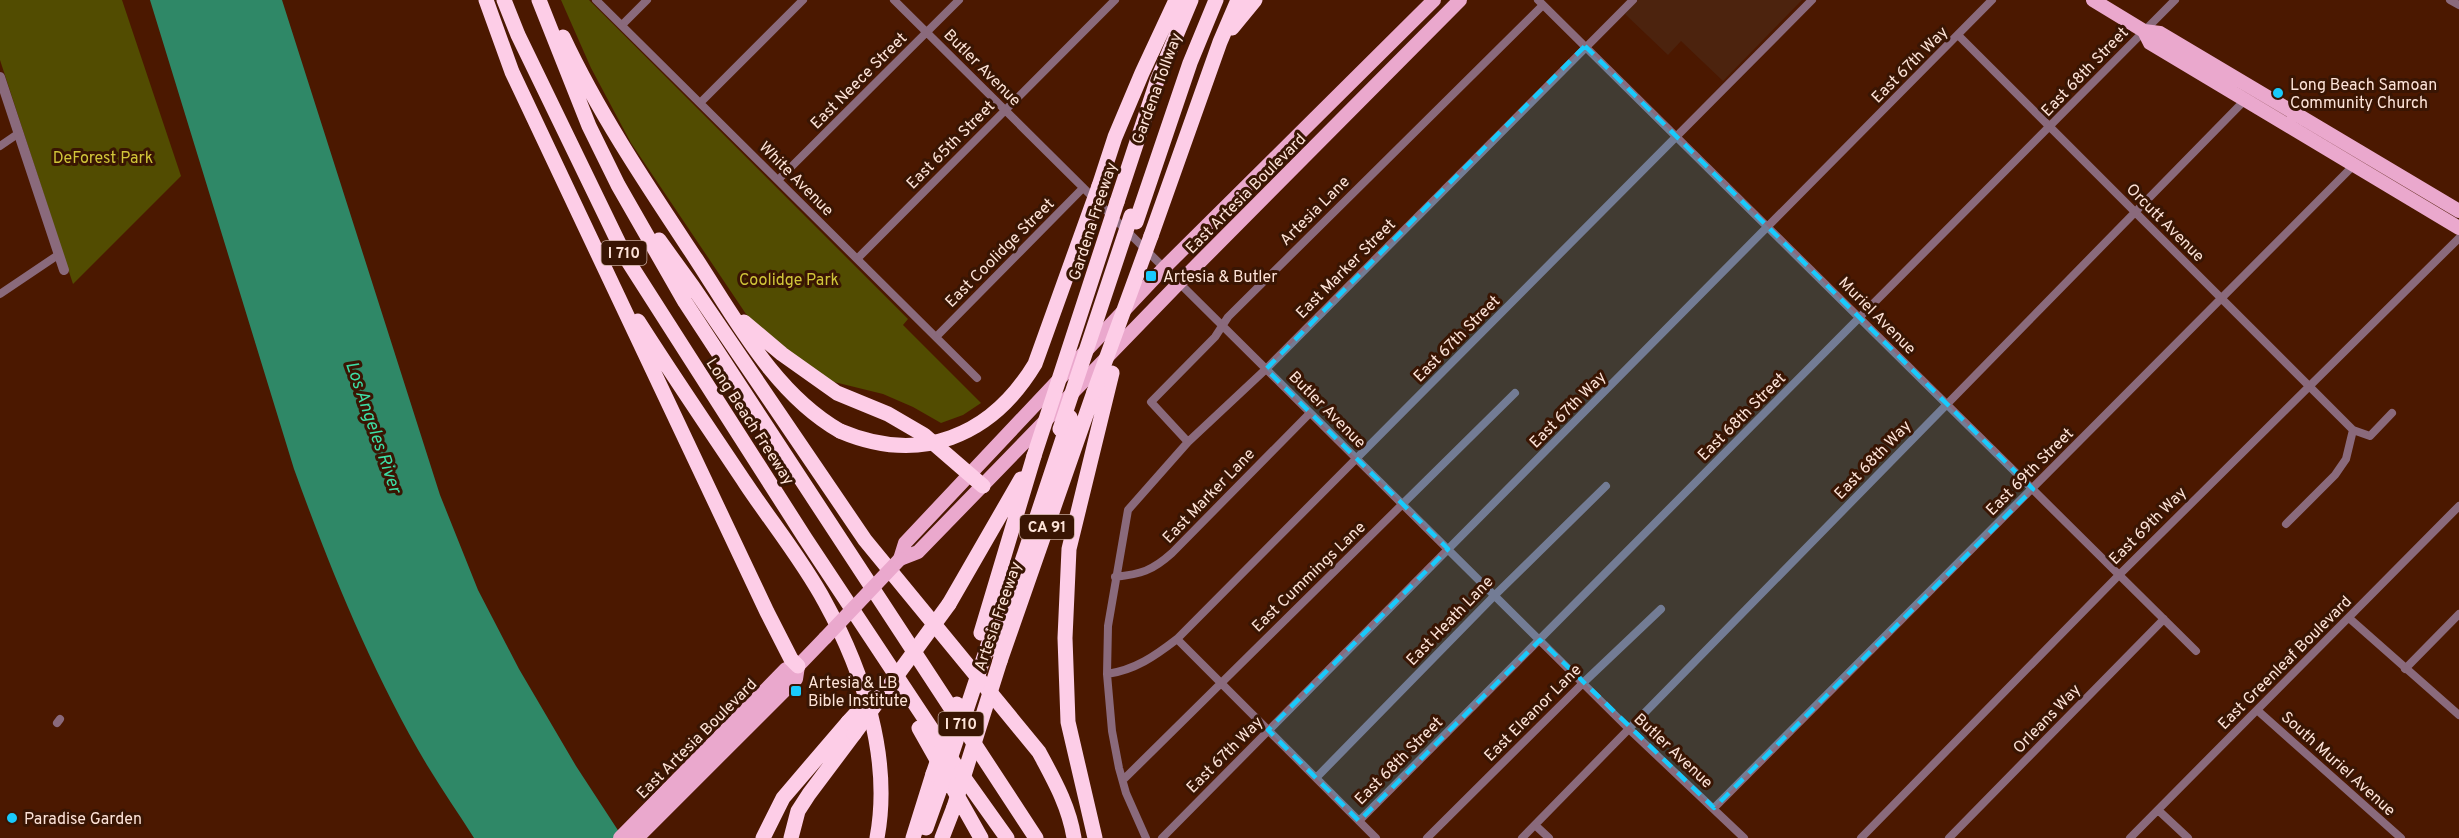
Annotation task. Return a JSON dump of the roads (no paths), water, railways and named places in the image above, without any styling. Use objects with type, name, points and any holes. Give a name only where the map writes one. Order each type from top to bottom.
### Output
[{"type":"highway","points":[[486,0],[512,72],[767,612],[791,659],[798,666]]},
{"type":"highway","name":"Long Beach Freeway","points":[[504,0],[518,35],[626,258],[805,538],[960,772],[1007,838]]},
{"type":"highway","name":"Long Beach Freeway","points":[[539,0],[589,126],[618,185],[685,302],[1036,838]]},
{"type":"highway","points":[[545,0],[567,46],[662,208],[740,327],[788,391],[819,420],[860,440],[881,444],[926,444],[947,440],[970,429],[1008,402],[1022,386],[1035,364],[1128,105],[1176,0]]},
{"type":"highway","name":"Gardena Freeway","points":[[1035,456],[1157,81],[1191,0]]},
{"type":"highway","name":"Gardena Tollway","points":[[991,646],[1133,219],[1178,71],[1209,0]]},
{"type":"highway","name":"Gardena Tollway","points":[[1133,219],[1190,63],[1216,0]]},
{"type":"highway","name":"CA 91","points":[[1126,306],[1220,42],[1238,0]]},
{"type":"highway","points":[[1220,42],[1255,0]]},
{"type":"highway","points":[[618,185],[693,288],[865,540],[909,597],[1039,752],[1064,800],[1071,818],[1074,838]]},
{"type":"highway","points":[[598,254],[683,390],[825,602],[860,679],[873,724],[880,773],[877,838]]},
{"type":"highway","points":[[713,285],[745,323],[782,354],[837,393],[888,414],[924,435],[983,486]]},
{"type":"highway","points":[[1095,838],[1068,722],[1065,638],[1070,549],[1126,306]]},
{"type":"highway","name":"Artesia Freeway","points":[[913,838],[940,784],[991,646],[1094,392],[1126,306]]},
{"type":"highway","points":[[763,838],[783,798],[851,728],[949,604],[1035,456]]},
{"type":"highway","name":"Artesia Freeway","points":[[942,838],[954,807],[1035,456]]},
{"type":"highway","points":[[805,538],[814,560],[882,663],[981,838]]},
{"type":"highway","points":[[923,838],[940,784],[991,646]]},
{"type":"highway","points":[[791,838],[798,811],[851,728]]},
{"type":"highway","points":[[930,838],[940,784]]},
{"type":"highway","points":[[950,838],[954,807]]},
{"type":"main road","name":"East Artesia Boulevard","points":[[900,559],[905,543],[1164,268],[1434,0]]},
{"type":"main road","name":"East Artesia Boulevard","points":[[620,838],[664,802],[796,679],[798,666],[900,559],[918,552],[1179,283],[1460,0]]},
{"type":"main road","points":[[2093,0],[2144,31],[2160,33],[2459,211]]},
{"type":"main road","points":[[2144,31],[2150,43],[2459,228]]},
{"type":"main road","name":"East Artesia Boulevard","points":[[637,838],[664,802]]},
{"type":"street","name":"White Avenue","points":[[596,0],[977,378]]},
{"type":"street","points":[[622,25],[647,0]]},
{"type":"street","points":[[700,103],[803,0]]},
{"type":"street","name":"Butler Avenue","points":[[894,0],[1582,683],[1744,838]]},
{"type":"street","name":"East Neece Street","points":[[778,180],[959,0]]},
{"type":"street","name":"East 65th Street","points":[[857,259],[1115,0]]},
{"type":"street","name":"East Marker Street","points":[[1146,838],[1123,780],[1112,731],[1107,674],[1108,626],[1128,510],[1188,442],[1266,369],[1633,0]]},
{"type":"street","name":"East 67th Street","points":[[1107,674],[1124,672],[1150,660],[1177,639],[1358,460],[1812,0]]},
{"type":"street","name":"East 67th Way","points":[[1162,838],[1992,0]]},
{"type":"street","name":"East 68th Street","points":[[1359,820],[2175,0]]},
{"type":"street","points":[[2451,0],[2459,5]]},
{"type":"street","name":"Muriel Avenue","points":[[1541,3],[2196,651]]},
{"type":"street","name":"Artesia Lane","points":[[1188,442],[1151,402],[1215,338],[1221,325],[1541,3]]},
{"type":"street","name":"Orcutt Avenue","points":[[1958,35],[2353,429]]},
{"type":"street","points":[[0,77],[64,270]]},
{"type":"street","name":"East 68th Way","points":[[1522,838],[2244,101]]},
{"type":"street","points":[[0,146],[19,133]]},
{"type":"street","name":"East 69th Street","points":[[1714,808],[2223,299],[2354,166],[2361,153]]},
{"type":"street","name":"East Coolidge Street","points":[[936,337],[1083,188]]},
{"type":"street","name":"East 69th Way","points":[[1861,838],[2308,385],[2459,238]]},
{"type":"street","points":[[0,294],[58,255]]},
{"type":"street","name":"East Cummings Lane","points":[[1123,780],[1515,393]]},
{"type":"street","name":"East Marker Lane","points":[[1115,577],[1137,574],[1155,568],[1310,412]]},
{"type":"street","points":[[2286,524],[2336,475],[2346,459],[2353,429],[2370,436],[2392,413]]},
{"type":"street","name":"East Heath Lane","points":[[1316,778],[1495,595],[1606,486]]},
{"type":"street","name":"East Greenleaf Boulevard","points":[[2130,838],[2459,506]]},
{"type":"street","name":"East Eleanor Lane","points":[[1427,838],[1582,683],[1661,609]]},
{"type":"street","points":[[2405,669],[2459,614]]},
{"type":"street","points":[[2349,618],[2459,715]]},
{"type":"street","name":"Orleans Way","points":[[1949,838],[2164,619]]},
{"type":"street","points":[[1177,639],[1376,838]]},
{"type":"street","name":"South Muriel Avenue","points":[[2257,710],[2401,838]]},
{"type":"street","points":[[2158,810],[2188,838]]},
{"type":"street","points":[[1535,825],[1549,838]]},
{"type":"water","name":"Los Angeles River","points":[[150,0],[282,0],[440,495],[478,590],[519,669],[576,766],[623,838],[474,838],[407,730],[354,620],[294,469]]},
{"type":"place","name":"Long Beach Samoan Community Church","points":[[2278,93]]},
{"type":"place","name":"Artesia & Butler","points":[[1151,276]]},
{"type":"place","name":"Artesia & LB Bible Institute","points":[[796,691]]},
{"type":"place","name":"Paradise Garden","points":[[12,818]]},
{"type":"park label","name":"DeForest Park","points":[[103,157]]},
{"type":"park label","name":"Coolidge Park","points":[[789,279]]}]
